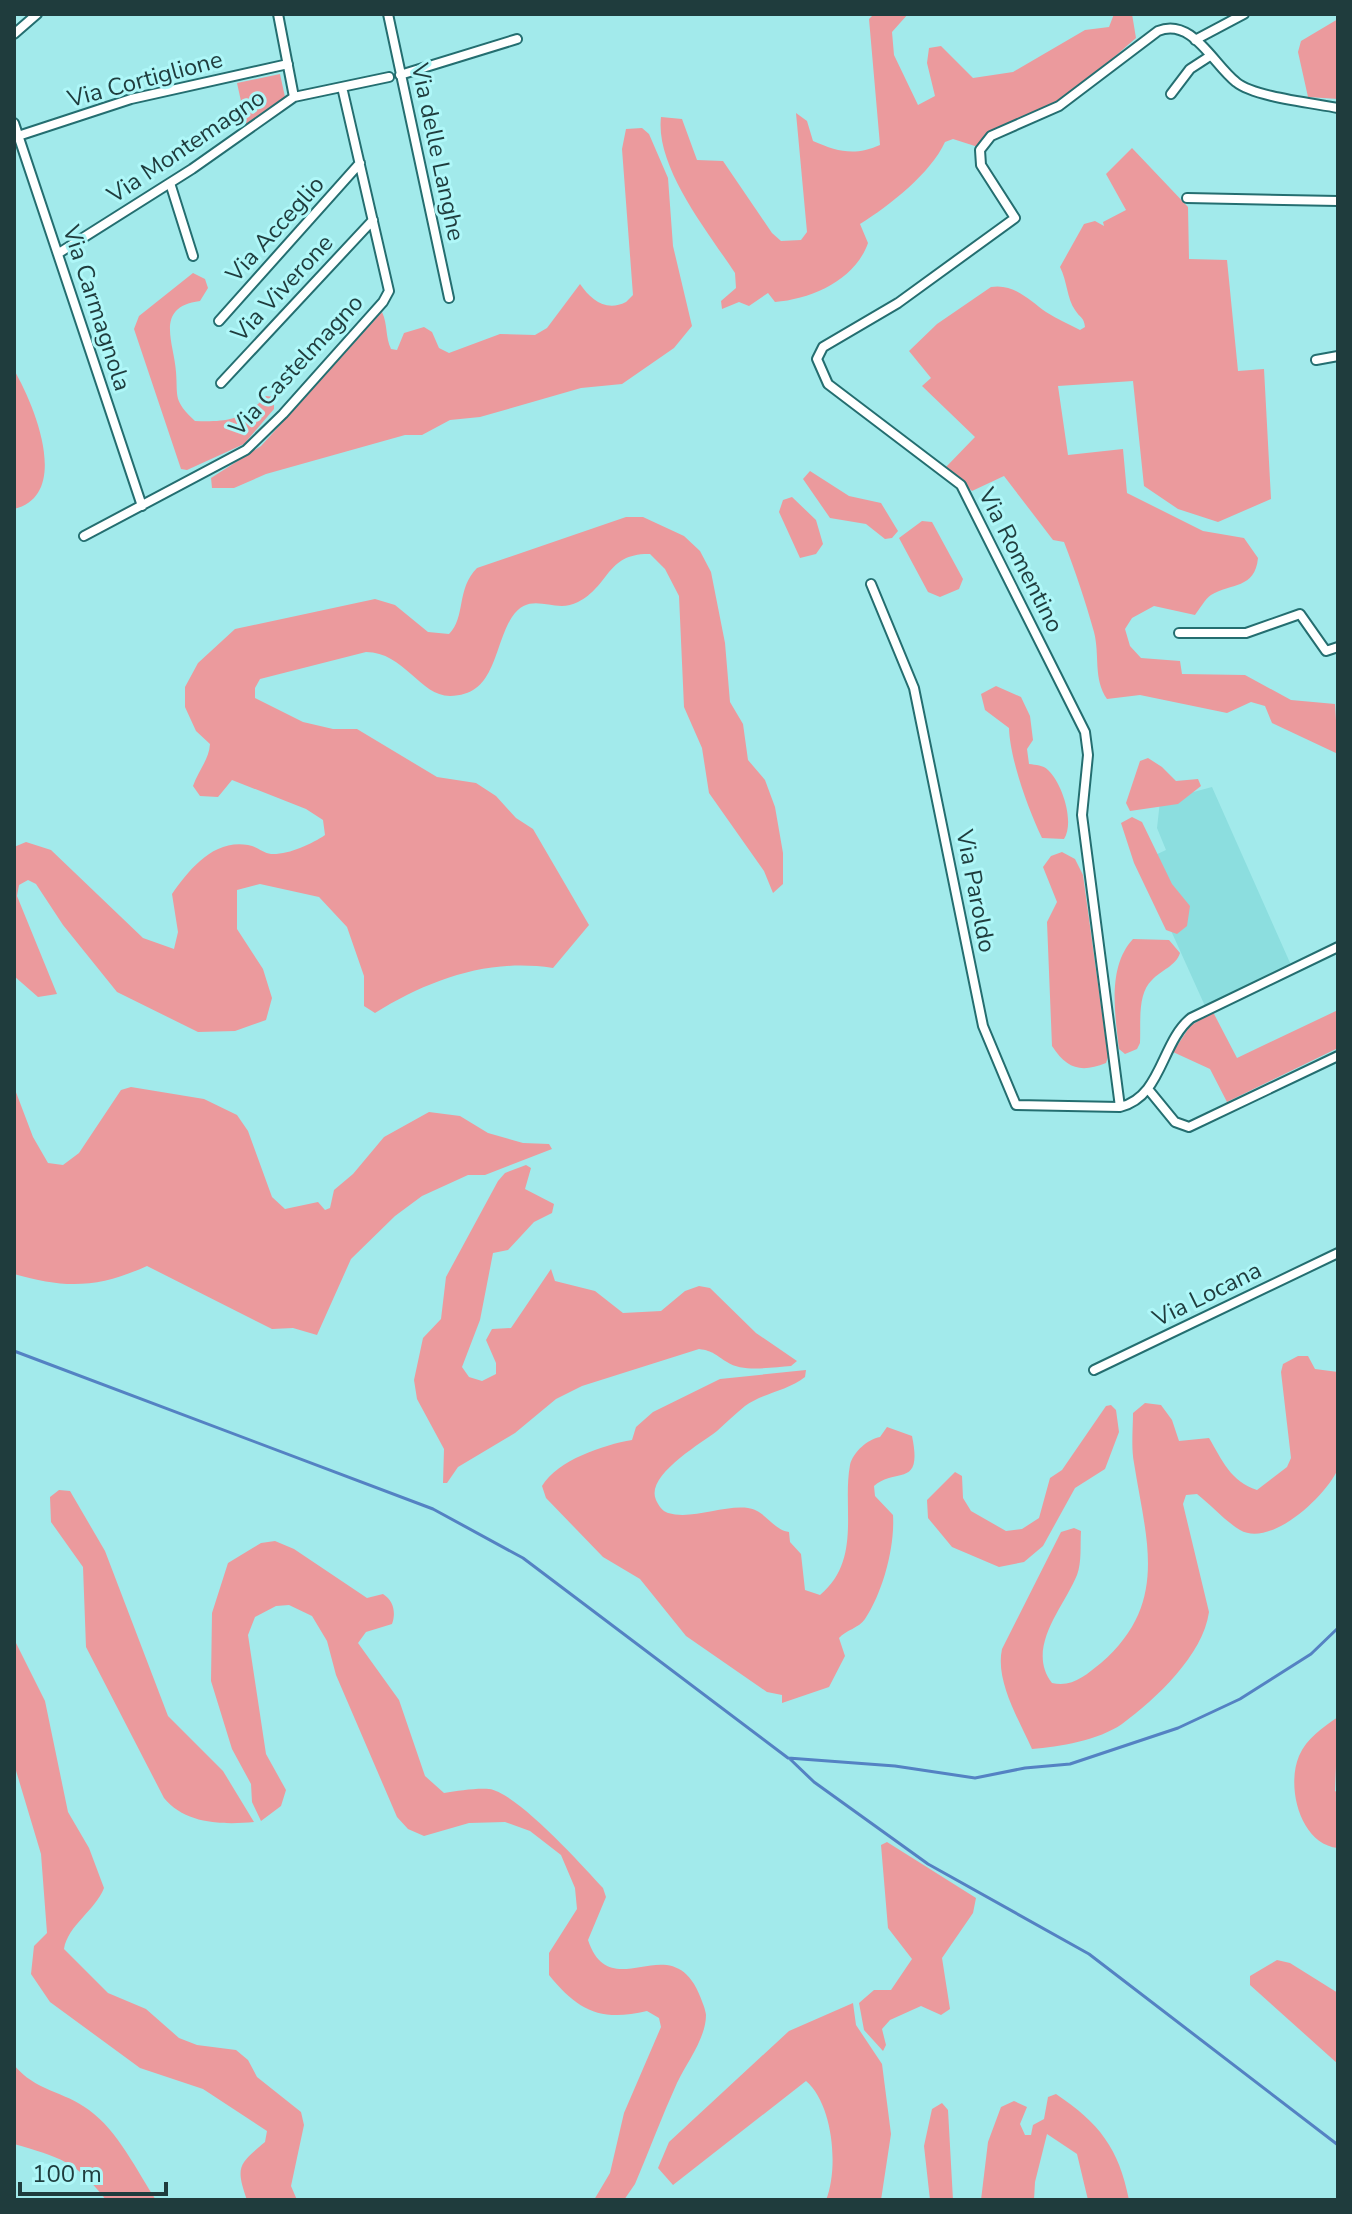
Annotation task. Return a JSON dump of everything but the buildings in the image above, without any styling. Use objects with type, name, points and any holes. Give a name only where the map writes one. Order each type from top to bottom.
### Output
[{"type":"street","points":[[14,34],[37,14]]},
{"type":"street","points":[[278,14],[294,97],[389,77]]},
{"type":"street","name":"Via delle Langhe","points":[[388,14],[449,298]]},
{"type":"street","points":[[1244,14],[1195,40],[1240,85],[1338,108]]},
{"type":"street","name":"Via Romentino","points":[[1120,1107],[1082,815],[1088,755],[1085,732],[961,485],[828,384],[817,359],[823,347],[898,303],[1015,218],[988,180],[979,160],[980,150],[988,139],[1059,106],[1158,31],[1179,28],[1195,40]]},
{"type":"street","points":[[400,75],[517,39]]},
{"type":"street","points":[[1171,94],[1190,69],[1210,56]]},
{"type":"street","name":"Via Cortiglione","points":[[17,137],[131,99],[288,64]]},
{"type":"street","name":"Via Castelmagno","points":[[84,536],[232,459],[257,441],[383,302],[389,291],[342,87]]},
{"type":"street","name":"Via Montemagno","points":[[59,253],[170,183],[294,97]]},
{"type":"street","name":"Via Carmagnola","points":[[14,123],[142,506]]},
{"type":"street","name":"Via Acceglio","points":[[219,321],[360,163]]},
{"type":"street","points":[[170,183],[193,256]]},
{"type":"street","points":[[1187,198],[1338,201]]},
{"type":"street","name":"Via Viverone","points":[[221,383],[373,220]]},
{"type":"street","points":[[1316,360],[1338,356]]},
{"type":"street","name":"Via Paroldo","points":[[871,584],[914,688],[977,1003],[1016,1105],[1120,1107]]},
{"type":"street","points":[[1179,633],[1246,633],[1300,614],[1326,651],[1338,647]]},
{"type":"street","points":[[1120,1107],[1137,1100],[1148,1089],[1178,1031],[1191,1018],[1336,948],[1338,959]]},
{"type":"street","points":[[1148,1089],[1175,1122],[1189,1127],[1338,1056]]},
{"type":"street","name":"Via Locana","points":[[1094,1370],[1338,1253]]},
{"type":"shaded area","points":[[874,14],[908,14],[892,32],[894,55],[918,105],[935,96],[927,63],[929,48],[941,46],[973,78],[1013,72],[1085,30],[1109,27],[1114,14],[1132,14],[1136,38],[1064,99],[995,131],[978,147],[953,139],[945,142],[920,177],[860,224],[868,243],[862,256],[843,277],[803,297],[775,302],[768,293],[749,306],[739,302],[722,309],[721,301],[736,288],[735,273],[698,219],[675,178],[661,136],[661,117],[682,119],[697,160],[723,161],[772,233],[781,241],[801,240],[807,232],[796,113],[807,121],[813,141],[822,145],[854,151],[880,145],[869,19]]},
{"type":"shaded area","points":[[1338,19],[1338,99],[1308,97],[1298,52],[1301,41]]},
{"type":"shaded area","points":[[280,74],[285,97],[246,124],[237,83]]},
{"type":"shaded area","points":[[642,128],[649,134],[668,178],[673,246],[692,326],[674,348],[622,384],[581,388],[480,417],[450,420],[422,435],[405,435],[266,474],[234,488],[212,488],[211,478],[261,446],[382,312],[391,349],[397,350],[404,333],[424,327],[432,332],[439,348],[449,353],[500,334],[535,335],[547,328],[580,284],[600,303],[612,306],[626,302],[633,295],[622,149],[626,129]]},
{"type":"shaded area","points":[[1132,148],[1188,207],[1189,259],[1227,260],[1238,371],[1264,369],[1271,499],[1218,522],[1178,509],[1144,486],[1133,381],[1058,386],[1068,455],[1123,449],[1127,493],[1203,531],[1244,538],[1258,558],[1256,568],[1247,580],[1211,595],[1195,615],[1154,606],[1132,618],[1125,629],[1130,646],[1141,658],[1180,661],[1182,674],[1245,675],[1291,700],[1335,704],[1338,754],[1272,723],[1265,706],[1251,702],[1227,713],[1140,695],[1107,699],[1098,675],[1094,632],[1064,542],[1053,540],[1004,476],[972,491],[946,467],[975,437],[922,386],[931,378],[909,351],[937,324],[991,287],[1014,290],[1080,330],[1085,327],[1083,319],[1072,306],[1060,267],[1084,224],[1095,221],[1104,226],[1103,222],[1126,210],[1106,174]]},
{"type":"shaded area","points":[[193,273],[205,279],[208,288],[200,301],[177,310],[170,328],[180,403],[195,421],[234,418],[250,410],[266,396],[274,397],[274,409],[244,444],[187,470],[181,469],[134,329],[139,316]]},
{"type":"shaded area","points":[[14,370],[38,425],[45,468],[41,486],[31,500],[14,509]]},
{"type":"shaded area","points":[[810,471],[849,496],[881,503],[898,531],[892,538],[885,539],[866,524],[830,518],[803,479]]},
{"type":"shaded area","points":[[792,497],[816,520],[823,544],[816,554],[800,558],[779,512],[783,500]]},
{"type":"shaded area","points":[[626,517],[643,517],[684,536],[700,551],[711,572],[725,643],[730,702],[743,724],[748,760],[765,780],[775,807],[783,853],[783,884],[773,893],[764,871],[709,793],[702,748],[684,707],[679,596],[665,569],[650,554],[636,555],[616,565],[597,588],[578,602],[560,606],[535,603],[519,609],[506,629],[485,679],[465,694],[439,694],[391,659],[366,652],[260,679],[255,688],[255,698],[303,722],[333,729],[357,729],[437,777],[476,783],[496,796],[516,818],[533,829],[589,925],[553,968],[505,966],[460,974],[416,991],[375,1013],[364,1006],[364,976],[347,927],[319,897],[260,884],[237,890],[237,929],[263,969],[272,998],[266,1020],[235,1031],[198,1032],[117,992],[63,925],[36,884],[28,880],[19,885],[17,896],[57,994],[38,997],[14,976],[14,847],[26,842],[51,850],[143,938],[174,949],[178,932],[172,894],[203,858],[235,844],[271,854],[285,853],[325,835],[323,820],[306,809],[232,780],[218,797],[200,796],[193,786],[210,744],[196,731],[185,707],[185,687],[198,663],[235,629],[375,599],[395,605],[428,632],[449,634],[458,619],[466,585],[477,568]]},
{"type":"shaded area","points":[[922,521],[932,522],[963,579],[959,589],[940,597],[928,592],[899,538]]},
{"type":"shaded area","points":[[996,686],[1021,697],[1030,716],[1033,740],[1027,749],[1029,764],[1046,768],[1058,784],[1067,813],[1064,839],[1042,838],[1016,769],[1009,728],[985,710],[981,694]]},
{"type":"shaded area","points":[[1148,758],[1176,781],[1198,779],[1201,786],[1178,804],[1130,811],[1126,803],[1140,761]]},
{"type":"shaded area","points":[[1212,787],[1291,965],[1205,1006],[1140,862],[1166,850],[1157,828],[1160,801]]},
{"type":"shaded area","points":[[1132,817],[1142,822],[1172,884],[1190,906],[1187,926],[1177,934],[1166,930],[1134,863],[1121,823]]},
{"type":"shaded area","points":[[1062,852],[1075,859],[1083,875],[1108,1057],[1106,1063],[1089,1068],[1069,1064],[1052,1046],[1047,922],[1057,902],[1043,867],[1051,856]]},
{"type":"shaded area","points":[[1133,939],[1169,940],[1180,953],[1147,986],[1141,1009],[1140,1043],[1137,1049],[1125,1054],[1119,1049],[1115,991],[1119,963]]},
{"type":"shaded area","points":[[1338,1010],[1338,1048],[1227,1102],[1210,1069],[1173,1052],[1190,1026],[1213,1012],[1237,1058]]},
{"type":"shaded area","points":[[14,1087],[33,1137],[48,1163],[63,1165],[79,1153],[121,1090],[131,1087],[204,1099],[237,1115],[248,1131],[272,1197],[285,1209],[318,1202],[325,1210],[330,1208],[334,1190],[353,1174],[384,1137],[429,1112],[460,1116],[488,1133],[523,1143],[549,1144],[552,1149],[485,1175],[468,1175],[422,1196],[395,1216],[351,1259],[317,1335],[293,1328],[272,1329],[147,1266],[113,1279],[82,1284],[50,1282],[14,1274]]},
{"type":"shaded area","points":[[526,1165],[531,1168],[525,1189],[554,1204],[552,1213],[534,1222],[508,1250],[493,1253],[480,1320],[462,1367],[469,1377],[482,1381],[496,1374],[496,1363],[486,1340],[492,1329],[511,1328],[551,1269],[555,1281],[595,1291],[623,1313],[661,1311],[685,1291],[699,1286],[710,1288],[756,1333],[797,1361],[791,1366],[741,1367],[699,1349],[582,1386],[556,1399],[515,1433],[458,1467],[447,1483],[443,1483],[444,1449],[417,1399],[414,1380],[423,1338],[441,1319],[446,1277],[498,1181],[505,1173]]},
{"type":"shaded area","points":[[1298,1356],[1308,1356],[1315,1369],[1338,1372],[1338,1469],[1332,1480],[1296,1516],[1267,1532],[1253,1534],[1234,1526],[1197,1494],[1186,1495],[1183,1504],[1209,1612],[1198,1644],[1163,1689],[1113,1730],[1066,1744],[1032,1749],[1005,1687],[1002,1649],[1061,1532],[1074,1528],[1081,1531],[1080,1559],[1077,1575],[1045,1642],[1045,1670],[1052,1683],[1072,1682],[1101,1663],[1123,1640],[1137,1617],[1145,1594],[1147,1544],[1133,1457],[1133,1413],[1145,1403],[1161,1405],[1172,1420],[1179,1441],[1209,1438],[1234,1476],[1257,1490],[1287,1467],[1291,1458],[1281,1372],[1283,1364]]},
{"type":"shaded area","points":[[806,1370],[805,1377],[798,1382],[745,1406],[687,1452],[666,1471],[655,1491],[662,1510],[677,1515],[738,1508],[759,1512],[778,1528],[789,1532],[790,1542],[801,1554],[805,1590],[820,1595],[833,1581],[846,1550],[848,1481],[854,1455],[866,1443],[880,1437],[887,1427],[912,1436],[914,1464],[911,1470],[874,1486],[875,1496],[893,1515],[892,1541],[877,1596],[862,1622],[839,1638],[845,1656],[829,1687],[782,1703],[782,1695],[767,1692],[686,1636],[640,1579],[603,1557],[546,1498],[542,1486],[570,1461],[632,1440],[636,1427],[653,1412],[720,1379]]},
{"type":"shaded area","points":[[1111,1405],[1116,1410],[1119,1432],[1105,1469],[1075,1488],[1043,1546],[1024,1562],[999,1567],[952,1547],[928,1518],[927,1500],[955,1472],[962,1476],[963,1498],[971,1511],[1006,1531],[1022,1529],[1039,1518],[1050,1478],[1062,1470],[1106,1406]]},
{"type":"shaded area","points":[[59,1490],[70,1491],[105,1551],[168,1716],[223,1771],[254,1822],[205,1821],[183,1813],[164,1798],[86,1647],[83,1567],[51,1522],[50,1497]]},
{"type":"shaded area","points":[[275,1541],[294,1549],[367,1598],[383,1594],[390,1600],[394,1612],[392,1624],[366,1632],[358,1643],[399,1700],[425,1776],[444,1793],[489,1789],[501,1793],[548,1831],[580,1863],[603,1888],[606,1897],[588,1940],[599,1960],[612,1968],[661,1965],[677,1968],[691,1979],[706,2013],[703,2032],[677,2083],[635,2184],[624,2200],[594,2200],[610,2173],[624,2113],[661,2027],[659,2018],[647,2011],[616,2015],[592,2011],[570,1997],[549,1975],[549,1953],[577,1909],[575,1888],[561,1855],[530,1831],[505,1822],[469,1823],[424,1836],[408,1829],[397,1817],[336,1675],[327,1641],[312,1616],[289,1605],[276,1606],[255,1617],[248,1635],[266,1754],[286,1790],[281,1806],[261,1821],[252,1802],[251,1784],[232,1749],[211,1681],[212,1613],[228,1563],[261,1543]]},
{"type":"shaded area","points":[[14,1639],[45,1701],[68,1812],[89,1848],[104,1888],[66,1940],[64,1949],[108,1993],[146,2009],[179,2038],[197,2045],[236,2050],[248,2060],[257,2077],[301,2112],[304,2125],[291,2186],[297,2200],[247,2200],[241,2180],[242,2166],[265,2142],[267,2131],[203,2089],[140,2068],[50,2002],[31,1974],[34,1946],[47,1933],[41,1854],[14,1764]]},
{"type":"shaded area","points":[[1338,1717],[1335,1791],[1338,1793],[1338,1848],[1325,1844],[1306,1825],[1299,1812],[1294,1783],[1299,1756],[1306,1744]]},
{"type":"shaded area","points":[[887,1842],[976,1898],[973,1913],[942,1958],[950,2009],[941,2015],[921,2006],[890,2020],[882,2029],[886,2045],[883,2051],[864,2030],[859,2003],[874,1990],[891,1990],[912,1959],[888,1928],[881,1845]]},
{"type":"shaded area","points":[[1277,1960],[1290,1963],[1338,1993],[1338,2064],[1250,1985],[1250,1976]]},
{"type":"shaded area","points":[[853,2003],[856,2025],[882,2064],[891,2134],[881,2200],[826,2200],[832,2171],[831,2137],[822,2105],[806,2081],[673,2185],[658,2168],[669,2142],[789,2031]]},
{"type":"shaded area","points":[[14,2065],[40,2086],[79,2104],[99,2119],[126,2152],[156,2200],[106,2200],[66,2162],[14,2144]]},
{"type":"shaded area","points":[[1056,2094],[1084,2115],[1105,2138],[1119,2166],[1129,2200],[1088,2200],[1077,2154],[1047,2134],[1035,2182],[1034,2200],[981,2200],[988,2142],[1001,2107],[1014,2101],[1027,2107],[1020,2124],[1025,2135],[1031,2135],[1033,2125],[1044,2119],[1048,2097]]},
{"type":"shaded area","points":[[942,2103],[948,2110],[953,2200],[930,2200],[924,2146],[932,2109]]},
{"type":"waterway","points":[[14,1351],[433,1509],[523,1558],[788,1758],[895,1766],[975,1778],[1025,1768],[1070,1764],[1178,1728],[1240,1699],[1311,1654],[1338,1628]]},
{"type":"waterway","points":[[790,1759],[814,1782],[928,1864],[1089,1954],[1338,2145]]}]
